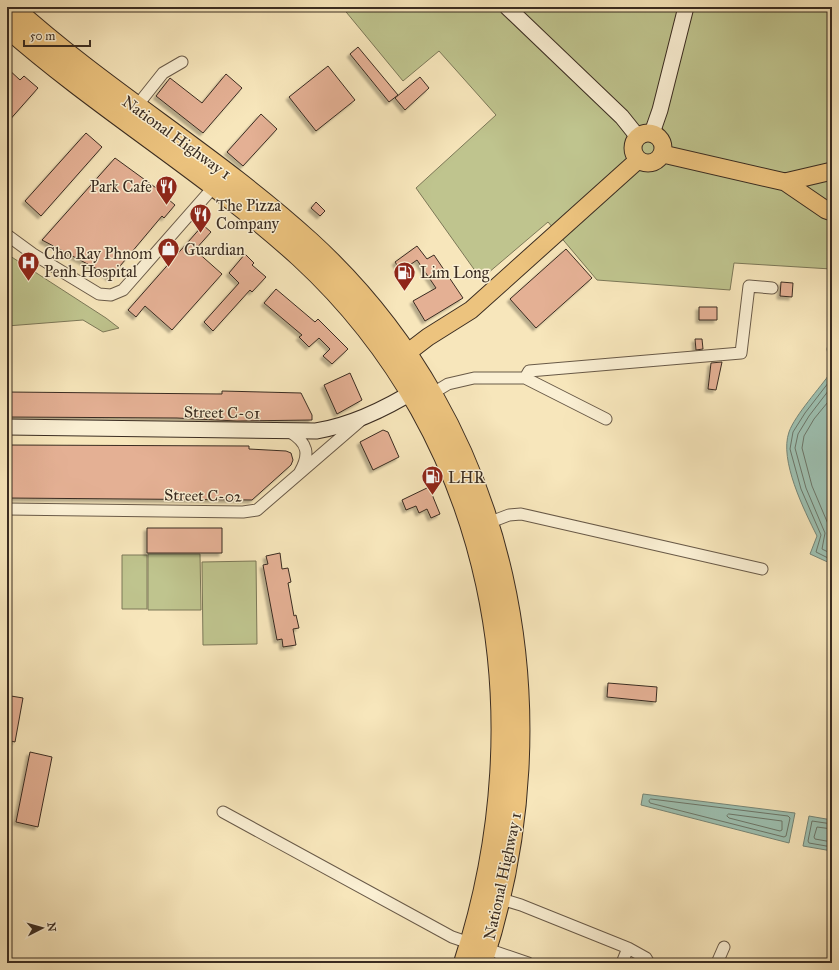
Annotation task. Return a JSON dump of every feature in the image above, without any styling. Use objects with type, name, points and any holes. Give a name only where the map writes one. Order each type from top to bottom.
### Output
[{"type":"highway","name":"National Highway 1","points":[[13,7],[58,48],[136,107],[220,180]]},
{"type":"highway","name":"National Highway 1","points":[[7,27],[47,62],[220,180],[263,202],[327,258],[368,303],[400,359],[465,462],[488,523],[506,587],[516,649],[520,692],[521,743],[517,809],[501,899],[480,951],[464,963]]},
{"type":"highway","name":"National Highway 1","points":[[422,393],[448,469],[472,530],[488,590],[498,655],[503,727],[499,806],[483,893],[480,951]]},
{"type":"main road","points":[[645,135],[660,138],[663,143],[663,154],[659,159],[652,163],[647,164],[638,160],[633,150],[635,140],[645,135]]},
{"type":"main road","points":[[663,154],[785,182],[826,210],[832,212]]},
{"type":"main road","points":[[400,359],[471,310],[638,160]]},
{"type":"main road","points":[[785,182],[832,171]]},
{"type":"street","points":[[507,7],[622,117],[645,135],[660,110],[686,7]]},
{"type":"street","points":[[136,107],[163,72],[182,62]]},
{"type":"street","points":[[7,235],[33,254],[99,294],[111,295],[122,290],[220,180]]},
{"type":"street","points":[[525,378],[529,371],[741,352],[749,286],[772,288]]},
{"type":"street","points":[[422,393],[448,384],[474,378],[525,378],[606,419]]},
{"type":"street","name":"Street C-01","points":[[7,427],[290,432],[331,429],[364,418],[422,393]]},
{"type":"street","name":"Street C-02","points":[[7,509],[250,512],[257,510],[298,477],[364,418]]},
{"type":"street","points":[[290,432],[300,438],[307,454],[305,463],[298,477]]},
{"type":"street","points":[[488,523],[509,515],[521,514],[762,569]]},
{"type":"street","points":[[223,812],[480,951],[528,963]]},
{"type":"street","points":[[501,899],[521,905],[628,948],[646,958],[649,963]]},
{"type":"street","points":[[717,963],[724,947]]},
{"type":"street","points":[[622,963],[628,948]]},
{"type":"green space","points":[[342,7],[832,7],[831,269],[734,263],[730,290],[597,280],[548,222],[481,279],[416,188],[496,115],[439,51],[403,81]]},
{"type":"green space","name":"Cho Ray Phnom Penh Hospital","points":[[7,254],[119,328],[103,332],[83,320],[7,326]]},
{"type":"green space","points":[[148,554],[200,554],[201,610],[148,610]]},
{"type":"green space","points":[[122,555],[147,555],[147,609],[122,609]]},
{"type":"green space","points":[[256,561],[257,644],[203,645],[202,562]]},
{"type":"water","points":[[832,328],[832,564],[810,554],[817,536],[794,485],[787,456],[787,443],[792,425],[831,372],[827,349]]},
{"type":"water","points":[[643,794],[795,813],[789,843],[641,805]]},
{"type":"water","points":[[809,816],[832,820],[832,851],[803,846]]},
{"type":"building","points":[[358,47],[398,95],[389,102],[350,54]]},
{"type":"building","points":[[328,66],[355,100],[316,131],[289,97]]},
{"type":"building","points":[[7,68],[20,80],[24,76],[38,88],[7,123]]},
{"type":"building","points":[[226,74],[242,88],[203,133],[156,96],[170,78],[202,103]]},
{"type":"building","points":[[420,77],[429,88],[405,110],[395,98]]},
{"type":"building","points":[[261,114],[277,129],[243,166],[227,152]]},
{"type":"building","points":[[86,133],[102,147],[41,216],[25,201]]},
{"type":"building","points":[[115,158],[163,193],[162,194],[175,205],[164,218],[162,216],[110,278],[98,268],[97,269],[42,240]]},
{"type":"building","points":[[316,202],[325,211],[320,216],[311,208]]},
{"type":"building","points":[[203,225],[211,232],[195,250],[222,274],[172,330],[145,306],[136,317],[128,310]]},
{"type":"building","points":[[417,246],[427,259],[434,255],[463,298],[425,321],[413,301],[436,288],[417,260],[401,271],[395,262]]},
{"type":"building","points":[[566,249],[592,278],[536,328],[510,299]]},
{"type":"building","points":[[245,254],[254,263],[252,265],[266,277],[252,292],[250,290],[213,331],[204,322],[239,283],[229,273]]},
{"type":"building","points":[[781,282],[793,283],[792,297],[780,296]]},
{"type":"building","points":[[276,289],[315,322],[318,319],[348,349],[332,364],[323,356],[330,349],[319,338],[309,347],[299,337],[302,335],[264,303]]},
{"type":"building","points":[[699,307],[717,307],[717,320],[699,320]]},
{"type":"building","points":[[695,339],[702,339],[703,349],[696,350]]},
{"type":"building","points":[[722,362],[716,390],[708,389],[711,363]]},
{"type":"building","points":[[350,373],[362,400],[337,414],[324,385]]},
{"type":"building","points":[[222,391],[301,393],[312,415],[312,420],[237,421],[177,418],[7,417],[7,392],[222,394]]},
{"type":"building","points":[[383,430],[388,432],[399,457],[373,470],[360,442]]},
{"type":"building","points":[[7,445],[249,446],[249,449],[286,451],[291,453],[293,460],[291,465],[252,500],[7,498]]},
{"type":"building","points":[[429,487],[440,514],[431,518],[427,509],[419,513],[416,506],[406,510],[402,500]]},
{"type":"building","points":[[147,528],[222,528],[222,553],[147,553]]},
{"type":"building","points":[[280,553],[282,569],[288,568],[291,582],[288,583],[294,616],[296,615],[299,628],[293,629],[296,645],[283,647],[282,639],[277,640],[263,565],[268,564],[266,556]]},
{"type":"building","points":[[608,683],[657,687],[656,702],[607,697]]},
{"type":"building","points":[[11,696],[23,698],[15,742],[7,740],[7,718]]},
{"type":"building","points":[[30,752],[52,757],[38,827],[16,822]]},
{"type":"place","name":"Park Cafe","points":[[167,206]]},
{"type":"place","name":"The Pizza Company","points":[[201,234]]},
{"type":"place","name":"Guardian","points":[[168,268]]},
{"type":"place","name":"Cho Ray Phnom Penh Hospital","points":[[28,282]]},
{"type":"place","name":"Lim Long","points":[[404,292]]},
{"type":"place","name":"LHR","points":[[433,496]]}]
